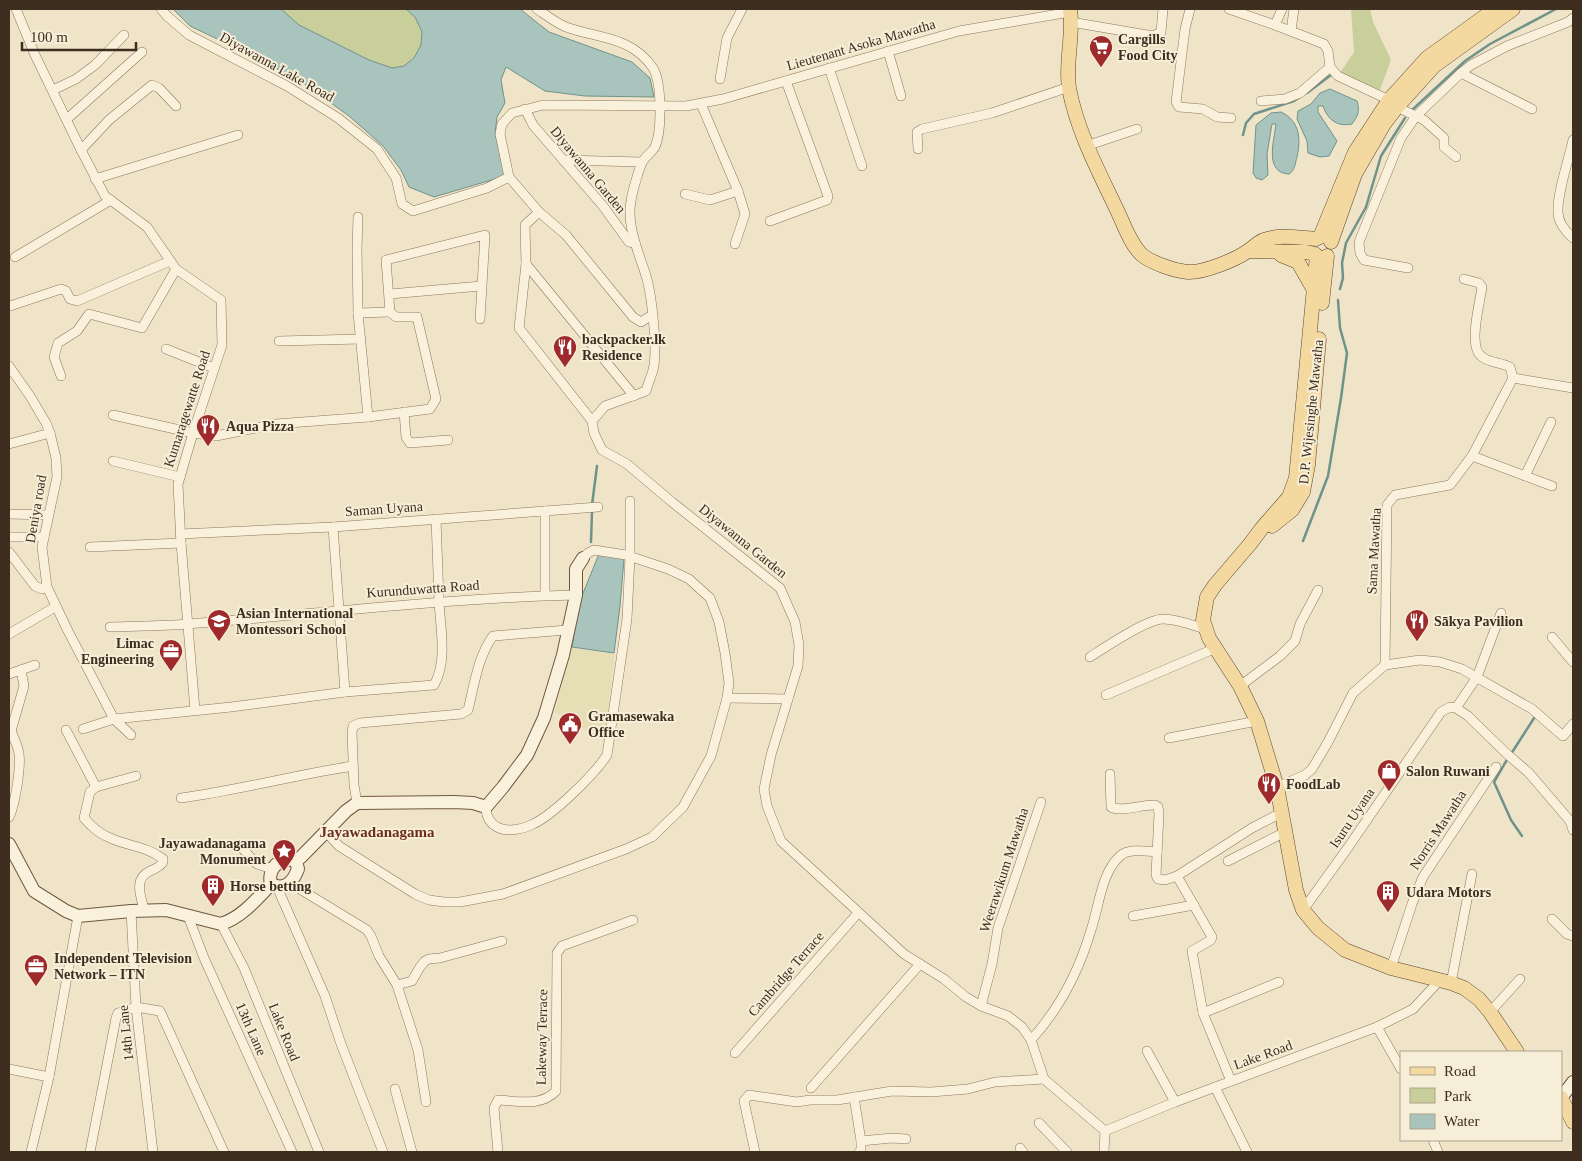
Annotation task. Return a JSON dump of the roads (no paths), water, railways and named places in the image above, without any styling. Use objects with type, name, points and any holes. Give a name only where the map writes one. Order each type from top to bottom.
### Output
[{"type":"main road","points":[[1320,256],[1312,244],[1323,239],[1355,174],[1384,124],[1393,104],[1427,58],[1495,9]]},
{"type":"main road","points":[[1393,104],[1434,66],[1513,9]]},
{"type":"main road","points":[[1070,14],[1069,87],[1077,119],[1086,146],[1130,238],[1142,254],[1161,265],[1189,272],[1212,268],[1248,251],[1265,240],[1279,237],[1323,239]]},
{"type":"main road","points":[[1248,251],[1306,252],[1320,256]]},
{"type":"main road","points":[[1274,252],[1298,262],[1314,290]]},
{"type":"main road","name":"D.P. Wijesinghe Mawatha","points":[[1205,628],[1203,620],[1207,597],[1289,497],[1296,478],[1314,290],[1320,256]]},
{"type":"main road","name":"D.P. Wijesinghe Mawatha","points":[[1250,544],[1292,510],[1303,492],[1308,464],[1320,256]]},
{"type":"main road","points":[[1205,628],[1209,638],[1240,686],[1257,721],[1277,787],[1296,890],[1303,910],[1318,928],[1345,950],[1391,968],[1464,988],[1490,1012],[1516,1051]]},
{"type":"main road","points":[[1562,1100],[1573,1122]]},
{"type":"street","name":"Kumaragewatte Road","points":[[16,9],[35,55],[67,119],[80,150],[105,196],[147,227],[176,269],[222,300],[222,345],[180,477],[178,497],[195,710]]},
{"type":"street","name":"Diyawanna Lake Road","points":[[161,9],[189,35],[287,86],[338,118],[377,149],[396,178],[402,204],[413,211],[487,188],[509,177]]},
{"type":"street","name":"Diyawanna Garden","points":[[537,9],[564,26],[624,44],[638,51],[654,70],[659,86],[659,131],[655,147],[642,162],[630,202],[631,224],[647,281],[652,315],[654,368],[646,391],[605,406],[592,421],[594,433],[602,450],[628,464],[672,502],[780,588],[795,622],[799,645],[798,666],[771,755],[764,789],[766,806],[781,841],[814,870],[819,878],[904,954],[944,979],[966,997],[981,1006],[1008,1016],[1022,1027],[1031,1040]]},
{"type":"street","points":[[720,80],[727,38],[742,9]]},
{"type":"street","name":"Lieutenant Asoka Mawatha","points":[[660,105],[686,106],[701,104],[959,31],[1070,14],[1153,36],[1161,32],[1163,9]]},
{"type":"street","points":[[1190,9],[1185,30],[1176,102],[1179,107],[1203,109],[1217,117],[1232,118]]},
{"type":"street","points":[[1231,9],[1324,44],[1328,51],[1330,67],[1338,76],[1424,120],[1444,138],[1444,147],[1456,157]]},
{"type":"street","points":[[1275,24],[1282,9]]},
{"type":"street","points":[[1291,31],[1294,9]]},
{"type":"street","points":[[1408,268],[1364,260],[1360,253],[1359,242],[1401,138],[1416,116],[1472,65],[1507,46],[1568,22],[1573,18]]},
{"type":"street","points":[[53,90],[76,79],[96,65],[124,35]]},
{"type":"street","points":[[888,51],[902,96]]},
{"type":"street","points":[[67,119],[142,52]]},
{"type":"street","points":[[1261,101],[1285,98],[1300,93],[1330,67]]},
{"type":"street","points":[[829,68],[862,166]]},
{"type":"street","points":[[1461,73],[1532,108]]},
{"type":"street","points":[[770,220],[827,200],[828,196],[786,81]]},
{"type":"street","points":[[80,150],[109,120],[152,85],[159,88],[176,106]]},
{"type":"street","points":[[918,149],[917,132],[922,129],[992,113],[1069,87]]},
{"type":"street","points":[[701,104],[738,191],[745,214],[735,244]]},
{"type":"street","name":"Diyawanna Garden","points":[[652,315],[641,322],[633,317],[566,235],[539,212],[509,177],[500,134],[502,124],[512,113],[543,105],[660,105]]},
{"type":"street","name":"Diyawanna Garden","points":[[525,109],[533,125],[603,206],[629,242],[635,243]]},
{"type":"street","points":[[1086,146],[1137,129]]},
{"type":"street","points":[[95,179],[238,135]]},
{"type":"street","points":[[1573,140],[1559,198],[1558,214],[1563,228],[1573,238]]},
{"type":"street","points":[[563,160],[642,162]]},
{"type":"street","points":[[685,194],[710,200],[738,191]]},
{"type":"street","points":[[15,257],[112,200]]},
{"type":"street","points":[[539,212],[525,225],[526,264],[519,328],[592,421]]},
{"type":"street","points":[[358,217],[358,313],[368,417]]},
{"type":"street","points":[[390,312],[386,260],[486,235],[480,319]]},
{"type":"street","points":[[10,306],[61,289],[66,290],[70,299],[77,301],[170,261]]},
{"type":"street","points":[[526,264],[634,396]]},
{"type":"street","points":[[60,376],[54,357],[58,343],[77,331],[89,314],[142,328],[176,269]]},
{"type":"street","points":[[1464,278],[1479,283],[1482,287],[1475,333],[1477,352],[1485,358],[1503,363],[1510,368],[1513,378],[1573,388]]},
{"type":"street","points":[[390,294],[482,286]]},
{"type":"street","points":[[112,415],[193,433],[216,436],[276,424],[368,417],[430,409],[436,400],[417,318],[396,317],[390,312],[358,313]]},
{"type":"street","points":[[279,341],[361,339]]},
{"type":"street","points":[[166,349],[214,368]]},
{"type":"street","name":"Deniya road","points":[[9,366],[34,402],[50,433],[56,458],[56,477],[42,548],[47,588],[114,718],[131,735]]},
{"type":"street","name":"Sama Mawatha","points":[[1385,665],[1388,505],[1395,495],[1450,485],[1472,456],[1513,378]]},
{"type":"street","points":[[404,412],[406,437],[410,443],[448,440]]},
{"type":"street","points":[[1525,476],[1550,422]]},
{"type":"street","points":[[9,444],[50,433]]},
{"type":"street","points":[[1472,456],[1552,486]]},
{"type":"street","points":[[113,461],[180,477]]},
{"type":"street","points":[[326,832],[339,846],[356,858],[415,894],[429,900],[460,902],[503,894],[626,850],[652,837],[683,807],[711,756],[727,698],[729,683],[719,622],[710,598],[689,579],[668,569],[630,557],[594,550],[582,558],[576,569],[576,594],[554,688],[537,737],[516,771],[486,807],[486,815],[493,825],[502,829],[519,829],[533,824],[548,815],[600,767],[607,755],[626,619],[630,557],[630,502]]},
{"type":"street","name":"Saman Uyana","points":[[90,548],[180,538],[594,507]]},
{"type":"street","points":[[545,511],[545,595]]},
{"type":"street","points":[[9,514],[48,515]]},
{"type":"street","points":[[83,728],[114,718],[279,701],[345,692],[434,685],[439,677],[441,666],[442,641],[436,519]]},
{"type":"street","points":[[333,526],[345,692]]},
{"type":"street","points":[[9,537],[44,537]]},
{"type":"street","points":[[9,552],[35,586],[47,588]]},
{"type":"street","points":[[1240,686],[1280,656],[1295,640],[1300,624],[1318,590]]},
{"type":"street","name":"Kurunduwatta Road","points":[[110,627],[187,624],[500,597],[576,594]]},
{"type":"street","points":[[9,634],[56,607]]},
{"type":"street","points":[[1501,613],[1477,677],[1456,708],[1468,716],[1529,773],[1570,821],[1573,830]]},
{"type":"street","points":[[1090,657],[1130,632],[1160,619],[1175,620],[1205,628]]},
{"type":"street","points":[[357,803],[353,766],[352,733],[354,726],[360,722],[461,714],[468,710],[482,658],[488,641],[493,636],[567,630]]},
{"type":"street","points":[[1552,637],[1573,662]]},
{"type":"street","points":[[1106,695],[1216,648]]},
{"type":"street","points":[[1277,787],[1305,775],[1312,769],[1353,693],[1385,665],[1420,660],[1440,662],[1462,669],[1532,709],[1563,736],[1573,724]]},
{"type":"street","points":[[9,674],[34,665]]},
{"type":"street","points":[[9,817],[12,812],[18,775],[19,753],[10,729],[24,686],[21,670]]},
{"type":"street","points":[[727,698],[788,699]]},
{"type":"street","name":"Isuru Uyana","points":[[1303,910],[1348,849],[1441,712],[1450,707],[1456,708]]},
{"type":"street","points":[[1169,738],[1257,721]]},
{"type":"street","points":[[66,730],[96,787],[136,776]]},
{"type":"street","points":[[181,798],[353,766]]},
{"type":"street","name":"Norris Mawatha","points":[[1391,968],[1412,904],[1424,878],[1496,766]]},
{"type":"street","points":[[1110,774],[1111,807],[1119,809],[1149,804],[1158,807],[1156,875],[1158,879],[1165,880],[1177,876],[1252,828],[1281,813]]},
{"type":"street","name":"14th Lane","points":[[96,787],[90,792],[84,818],[91,826],[108,837],[153,852],[163,859],[160,866],[145,874],[140,880],[138,911],[136,1007],[153,1152]]},
{"type":"street","points":[[296,861],[349,808],[357,803],[454,802],[474,803],[486,807]]},
{"type":"street","name":"Weerawikum Mawatha","points":[[981,1006],[992,964],[998,928],[1041,802]]},
{"type":"street","points":[[1228,861],[1285,832]]},
{"type":"street","points":[[9,844],[34,891],[66,911],[78,916],[166,910],[221,924],[229,922],[240,914],[274,885]]},
{"type":"street","points":[[238,844],[257,864],[272,870]]},
{"type":"street","points":[[1104,1152],[1105,1131],[1044,1079],[1031,1040],[1047,1022],[1073,980],[1092,930],[1102,887],[1113,864],[1121,854],[1135,851],[1157,852]]},
{"type":"street","points":[[296,861],[291,859],[280,862],[272,870],[270,878],[325,996],[341,1044],[383,1152]]},
{"type":"street","points":[[274,885],[284,887],[290,883],[298,869],[296,861]]},
{"type":"street","points":[[1445,982],[1472,874]]},
{"type":"street","points":[[1177,876],[1212,937],[1211,940],[1192,951],[1203,1014],[1231,1081]]},
{"type":"street","points":[[290,883],[367,930],[371,936],[379,956],[397,985],[418,1050],[426,1102]]},
{"type":"street","points":[[1133,916],[1194,905]]},
{"type":"street","name":"Cambridge Terrace","points":[[735,1053],[858,913]]},
{"type":"street","points":[[31,1152],[49,1077],[78,916]]},
{"type":"street","name":"13th Lane","points":[[188,916],[204,958],[292,1152]]},
{"type":"street","points":[[1552,919],[1567,934],[1573,936]]},
{"type":"street","name":"Lakeway Terrace","points":[[498,1152],[494,1108],[498,1100],[540,1102],[550,1098],[556,1091],[556,953],[562,946],[633,920]]},
{"type":"street","name":"Lake Road","points":[[221,924],[244,968],[319,1152]]},
{"type":"street","points":[[397,985],[412,981],[425,961],[429,959],[440,958],[502,941]]},
{"type":"street","points":[[811,1088],[920,964]]},
{"type":"street","points":[[1490,1012],[1520,979]]},
{"type":"street","points":[[1203,1014],[1279,982]]},
{"type":"street","name":"Lake Road","points":[[1105,1131],[1175,1102],[1377,1027],[1413,1009],[1445,982]]},
{"type":"street","points":[[90,1152],[116,1018],[118,1014],[136,1007],[160,1011],[224,1152]]},
{"type":"street","points":[[1377,1027],[1400,1067]]},
{"type":"street","points":[[1147,1051],[1175,1102]]},
{"type":"street","points":[[9,1069],[49,1077]]},
{"type":"street","points":[[755,1152],[744,1101],[748,1096],[797,1102],[837,1100],[892,1090],[931,1092],[968,1088],[995,1082],[1044,1079]]},
{"type":"street","points":[[1562,1097],[1573,1082]]},
{"type":"street","points":[[1215,1088],[1247,1152]]},
{"type":"street","points":[[395,1089],[412,1152]]},
{"type":"street","points":[[854,1097],[861,1141],[861,1151],[859,1152]]},
{"type":"street","points":[[1039,1122],[1067,1152]]},
{"type":"street","points":[[861,1141],[892,1138],[906,1139]]},
{"type":"water","points":[[173,9],[281,9],[299,25],[369,60],[392,68],[404,66],[414,58],[421,45],[422,32],[415,17],[406,9],[520,9],[549,32],[632,62],[650,78],[654,97],[585,96],[545,91],[506,67],[501,80],[505,103],[497,117],[495,133],[505,176],[434,197],[409,187],[401,170],[383,146],[349,116],[303,83],[255,57],[190,26]]},
{"type":"water","points":[[1330,89],[1357,101],[1358,111],[1352,124],[1347,125],[1330,119],[1323,106],[1318,106],[1318,112],[1337,141],[1329,156],[1320,157],[1308,153],[1307,141],[1297,119],[1298,111],[1311,104],[1320,93]]},
{"type":"water","points":[[1281,112],[1292,120],[1298,131],[1299,144],[1295,164],[1289,174],[1281,172],[1276,168],[1272,155],[1276,124],[1272,124],[1267,154],[1268,175],[1262,180],[1256,178],[1253,173],[1256,125],[1271,113]]},
{"type":"water","points":[[599,554],[624,559],[614,653],[572,647],[579,603]]},
{"type":"waterway","points":[[1411,111],[1465,61],[1490,44],[1556,9]]},
{"type":"waterway","points":[[1307,93],[1331,75]]},
{"type":"waterway","points":[[1243,135],[1246,123],[1254,114],[1294,101],[1300,97]]},
{"type":"waterway","points":[[1340,289],[1343,278],[1342,263],[1346,243],[1366,207],[1381,156],[1405,118]]},
{"type":"waterway","points":[[1303,541],[1328,476],[1341,398],[1347,353],[1340,328],[1338,300]]},
{"type":"waterway","points":[[592,505],[597,466]]},
{"type":"waterway","points":[[591,542],[592,511]]},
{"type":"waterway","points":[[1511,754],[1536,715]]},
{"type":"waterway","points":[[1508,758],[1494,782],[1511,820],[1522,836]]},
{"type":"place","name":"Cargills Food City","points":[[1101,68]]},
{"type":"place","name":"backpacker.lk Residence","points":[[565,368]]},
{"type":"place","name":"Aqua Pizza","points":[[208,447]]},
{"type":"place","name":"Asian International Montessori School","points":[[219,642]]},
{"type":"place","name":"Sākya Pavilion","points":[[1417,642]]},
{"type":"place","name":"Limac Engineering","points":[[171,672]]},
{"type":"place","name":"Gramasewaka Office","points":[[570,745]]},
{"type":"place","name":"Salon Ruwani","points":[[1389,792]]},
{"type":"place","name":"FoodLab","points":[[1269,805]]},
{"type":"place","name":"Jayawadanagama Monument","points":[[284,872]]},
{"type":"place","name":"Horse betting","points":[[213,907]]},
{"type":"place","name":"Udara Motors","points":[[1388,913]]},
{"type":"place","name":"Independent Television Network – ITN","points":[[36,987]]},
{"type":"district","name":"Jayawadanagama","points":[[377,832]]}]
